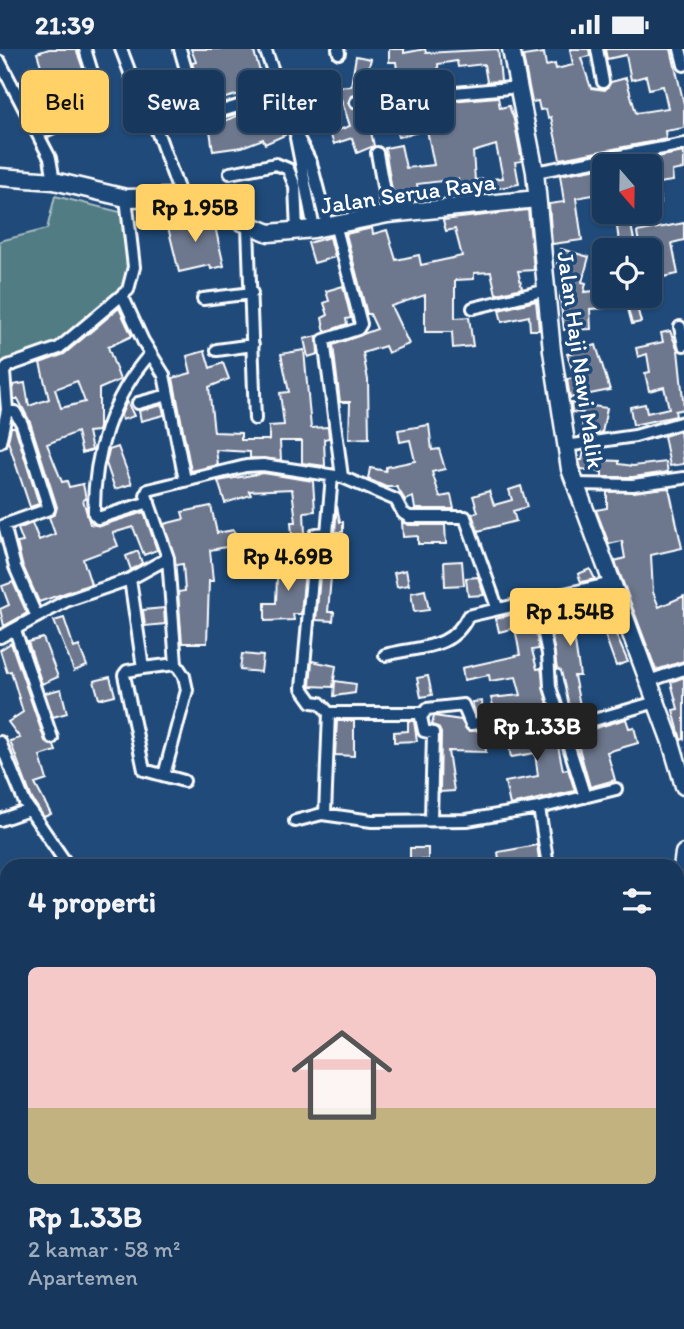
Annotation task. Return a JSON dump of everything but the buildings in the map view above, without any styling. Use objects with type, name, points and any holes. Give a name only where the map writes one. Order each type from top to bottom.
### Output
[{"type":"main road","name":"Jalan Haji Nawi Malik","points":[[511,49],[535,172],[552,351],[566,446],[575,485],[649,681],[684,786]]},
{"type":"main road","name":"Jalan Serua Raya","points":[[0,177],[54,181],[127,198],[181,197],[248,227],[269,233],[297,232],[388,213],[537,199]]},
{"type":"street","points":[[85,49],[91,70]]},
{"type":"street","points":[[121,49],[129,70]]},
{"type":"street","points":[[180,49],[197,108],[205,116],[238,106]]},
{"type":"street","points":[[265,49],[273,70]]},
{"type":"street","points":[[597,49],[603,82]]},
{"type":"street","points":[[680,49],[684,65]]},
{"type":"street","points":[[0,62],[50,157],[54,181]]},
{"type":"street","points":[[454,93],[520,87]]},
{"type":"street","points":[[158,133],[181,197]]},
{"type":"street","points":[[295,133],[325,226],[361,324],[358,329],[324,340],[337,476],[327,533],[320,531],[316,534],[302,688],[312,702],[320,703],[329,713],[326,814]]},
{"type":"street","points":[[535,172],[684,144]]},
{"type":"street","points":[[377,153],[388,213]]},
{"type":"street","points":[[230,173],[276,164],[288,169],[295,186],[297,232]]},
{"type":"street","points":[[0,442],[7,410],[4,372],[8,366],[59,348],[122,295],[133,281],[127,198]]},
{"type":"street","points":[[248,227],[255,419]]},
{"type":"street","points":[[473,308],[547,291]]},
{"type":"street","points":[[203,299],[252,293]]},
{"type":"street","points":[[122,295],[150,354],[164,375],[185,480]]},
{"type":"street","points":[[680,327],[684,345]]},
{"type":"street","points":[[216,349],[253,345]]},
{"type":"street","points":[[149,502],[98,518],[94,514],[97,465],[115,403],[131,375],[150,354]]},
{"type":"street","points":[[138,403],[168,395]]},
{"type":"street","points":[[7,410],[15,412],[22,424],[49,509],[4,525],[15,567],[37,617]]},
{"type":"street","points":[[566,446],[635,436],[684,422]]},
{"type":"street","points":[[164,775],[187,690],[184,675],[176,664],[168,558],[149,502],[148,490],[254,465],[337,476],[396,500],[405,516],[465,516],[498,607]]},
{"type":"street","points":[[575,485],[633,485],[684,478]]},
{"type":"street","points":[[0,637],[66,601],[130,579],[168,558]]},
{"type":"street","points":[[130,579],[143,668]]},
{"type":"street","points":[[385,655],[448,641],[459,634],[468,616],[498,607],[613,583]]},
{"type":"street","points":[[537,600],[548,654],[550,687],[585,797]]},
{"type":"street","points":[[15,630],[52,738]]},
{"type":"street","points":[[176,664],[127,671],[124,675],[144,770],[184,781]]},
{"type":"street","points":[[649,681],[684,669]]},
{"type":"street","points":[[563,729],[656,702]]},
{"type":"street","points":[[329,713],[423,713],[427,709],[463,705],[471,724],[558,713]]},
{"type":"street","points":[[423,713],[424,731],[433,733],[431,819]]},
{"type":"street","points":[[0,742],[3,761],[29,810],[63,859]]},
{"type":"street","points":[[295,821],[326,814],[362,820],[467,820],[539,808],[615,789]]},
{"type":"street","points":[[539,808],[547,859]]},
{"type":"street","points":[[0,820],[29,810]]},
{"type":"green space","points":[[55,196],[124,213],[134,288],[55,351],[38,361],[0,374],[0,241],[47,229]]}]
